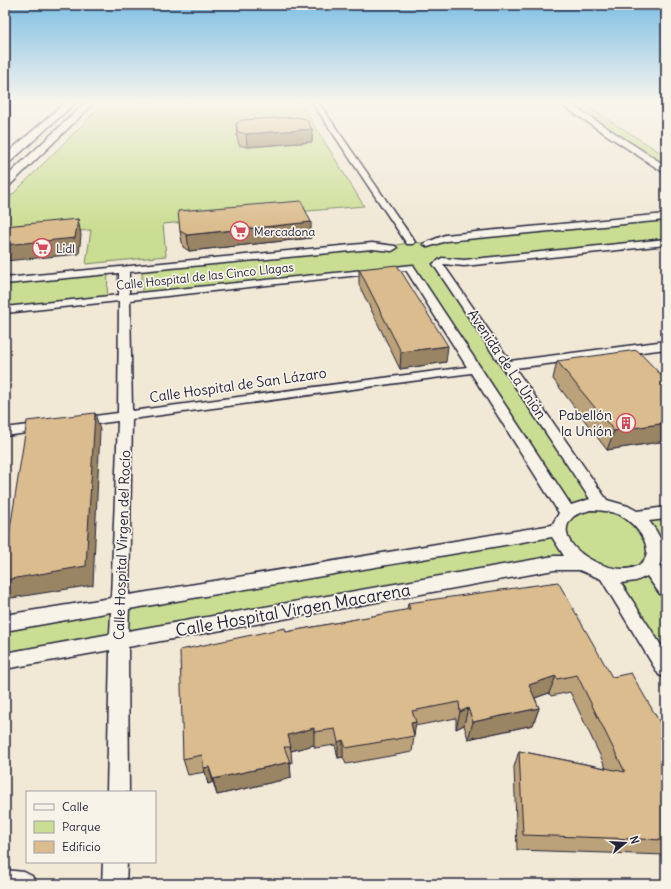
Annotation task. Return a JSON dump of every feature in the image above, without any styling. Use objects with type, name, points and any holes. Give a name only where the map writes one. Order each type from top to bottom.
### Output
[{"type":"main road","points":[[5,161],[25,143]]},
{"type":"main road","points":[[5,184],[47,143]]},
{"type":"main road","points":[[624,143],[666,171]]},
{"type":"street","points":[[343,143],[410,242]]},
{"type":"street","points":[[666,217],[445,238],[428,244],[410,242],[392,248],[388,251],[390,259],[394,262],[409,267],[464,263],[666,242]]},
{"type":"street","name":"Avenida de La Unión","points":[[428,244],[435,246],[444,254],[434,265],[507,365],[602,504]]},
{"type":"street","name":"Calle Hospital de las Cinco Llagas","points":[[5,281],[372,246],[392,248]]},
{"type":"street","name":"Avenida de La Unión","points":[[409,267],[476,368],[567,512]]},
{"type":"street","name":"Calle Hospital de las Cinco Llagas","points":[[5,310],[409,267]]},
{"type":"street","name":"Calle Hospital Virgen del Rocío","points":[[118,791],[119,641],[125,416],[124,270]]},
{"type":"street","points":[[507,365],[666,345]]},
{"type":"street","points":[[635,349],[645,360]]},
{"type":"street","name":"Calle Hospital de San Lázaro","points":[[5,432],[476,368]]},
{"type":"street","points":[[602,504],[626,511],[636,517],[662,546],[650,567],[635,575],[607,575],[580,564],[565,548],[561,542],[558,530],[560,520],[567,512],[583,505],[602,504]]},
{"type":"street","points":[[636,517],[666,513]]},
{"type":"street","points":[[5,623],[558,530]]},
{"type":"street","name":"Calle Hospital Virgen Macarena","points":[[5,661],[554,563],[580,564]]},
{"type":"street","points":[[650,567],[666,589]]},
{"type":"street","points":[[607,575],[666,670]]},
{"type":"street","points":[[114,884],[115,863]]},
{"type":"street","points":[[5,882],[24,884]]},
{"type":"green space","points":[[64,143],[326,143],[364,206],[163,224],[166,256],[86,264],[91,230],[5,238],[5,202]]},
{"type":"green space","points":[[624,143],[646,143],[666,156],[666,171]]},
{"type":"green space","points":[[666,217],[666,242],[464,263],[442,261],[438,264],[602,504],[626,511],[666,513],[666,545],[657,547],[653,564],[666,589],[666,669],[607,575],[580,563],[5,661],[5,623],[558,530],[567,512],[408,267],[142,296],[142,268],[372,246],[392,248],[397,245],[413,242],[428,244],[445,238]]},
{"type":"green space","points":[[108,271],[107,300],[5,310],[5,281]]},
{"type":"building","points":[[301,201],[311,222],[187,235],[180,231],[178,211]]},
{"type":"building","points":[[78,219],[75,238],[5,245],[5,226]]},
{"type":"building","points":[[397,265],[448,346],[401,352],[359,269]]},
{"type":"building","name":"Pabellón la Unión","points":[[637,350],[666,380],[666,423],[614,431],[557,361]]},
{"type":"building","points":[[95,413],[86,566],[5,580],[5,542],[8,542],[27,421]]},
{"type":"building","points":[[558,582],[612,677],[631,673],[666,733],[666,840],[523,835],[519,751],[625,772],[577,675],[557,679],[556,676],[529,685],[539,708],[473,722],[468,708],[460,712],[459,702],[412,711],[416,722],[411,723],[414,736],[346,748],[343,740],[338,742],[335,729],[314,732],[314,728],[288,735],[291,747],[284,747],[290,762],[213,779],[209,767],[204,768],[202,755],[183,759],[180,650],[285,628],[286,632],[410,609],[408,603]]},
{"type":"place","name":"Mercadona","points":[[240,231]]},
{"type":"place","name":"Lidl","points":[[42,248]]},
{"type":"place","name":"Pabellón la Unión","points":[[626,423]]}]
